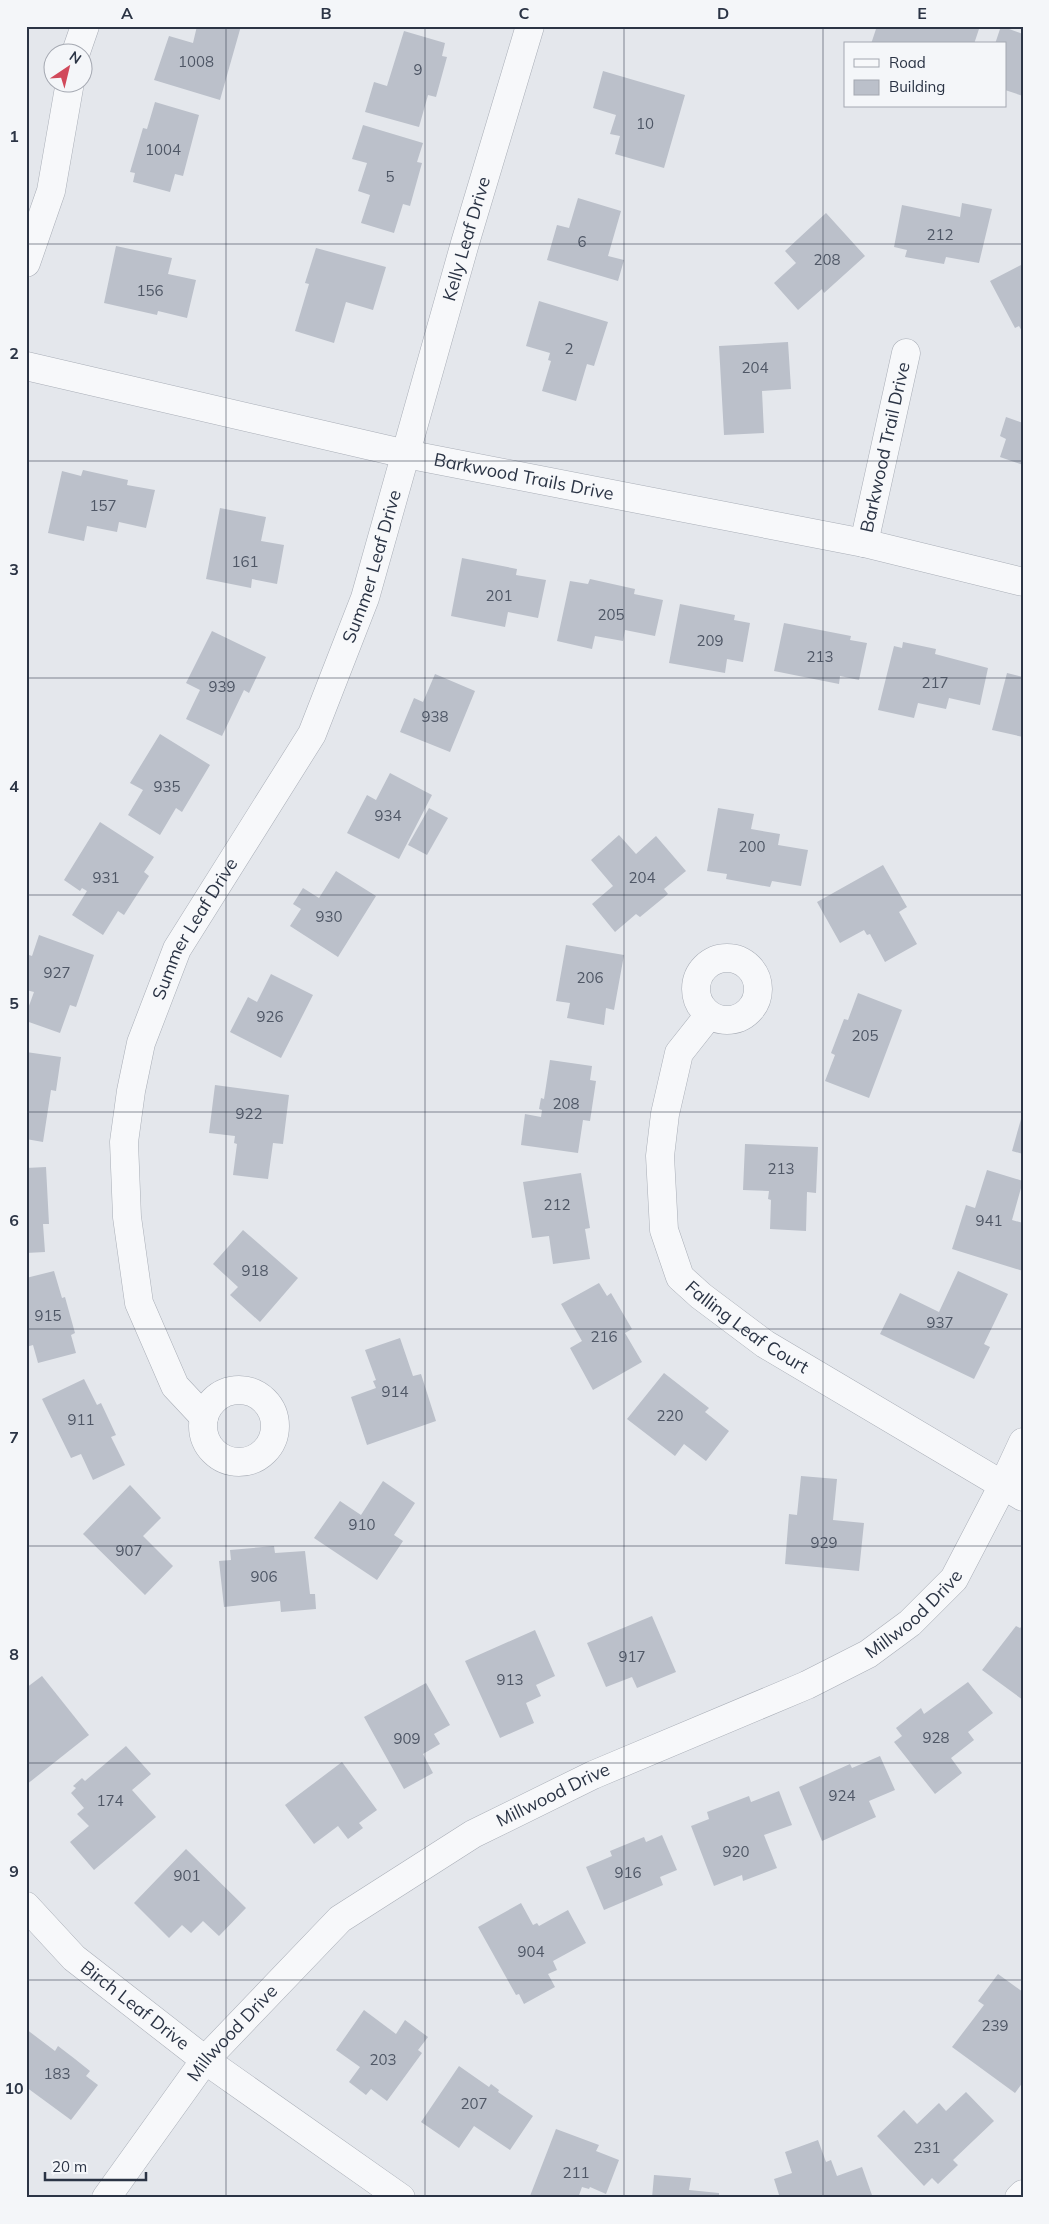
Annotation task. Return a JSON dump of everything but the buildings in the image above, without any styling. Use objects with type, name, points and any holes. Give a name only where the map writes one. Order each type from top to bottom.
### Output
[{"type":"street","points":[[79,42],[85,26]]},
{"type":"street","name":"Kelly Leaf Drive","points":[[406,454],[468,234],[530,26]]},
{"type":"street","points":[[26,263],[51,191],[68,92]]},
{"type":"street","name":"Barkwood Trail Drive","points":[[864,543],[906,353]]},
{"type":"street","name":"Barkwood Trails Drive","points":[[26,366],[406,454],[864,543],[1023,582]]},
{"type":"street","name":"Summer Leaf Drive","points":[[204,1416],[174,1386],[139,1303],[128,1216],[124,1142],[131,1091],[141,1043],[177,949],[312,734],[365,598],[406,454]]},
{"type":"street","name":"Falling Leaf Court","points":[[709,1014],[679,1053],[665,1114],[660,1156],[664,1230],[680,1277],[701,1296],[765,1344],[1013,1491]]},
{"type":"street","name":"Millwood Drive","points":[[106,2198],[205,2060],[340,1919],[473,1834],[593,1775],[807,1685],[875,1649],[910,1623],[954,1579],[1013,1491],[1023,1442]]},
{"type":"street","name":"Birch Leaf Drive","points":[[26,1906],[74,1958],[205,2060],[401,2198]]},
{"type":"street","points":[[1019,2198],[1023,2194]]}]
